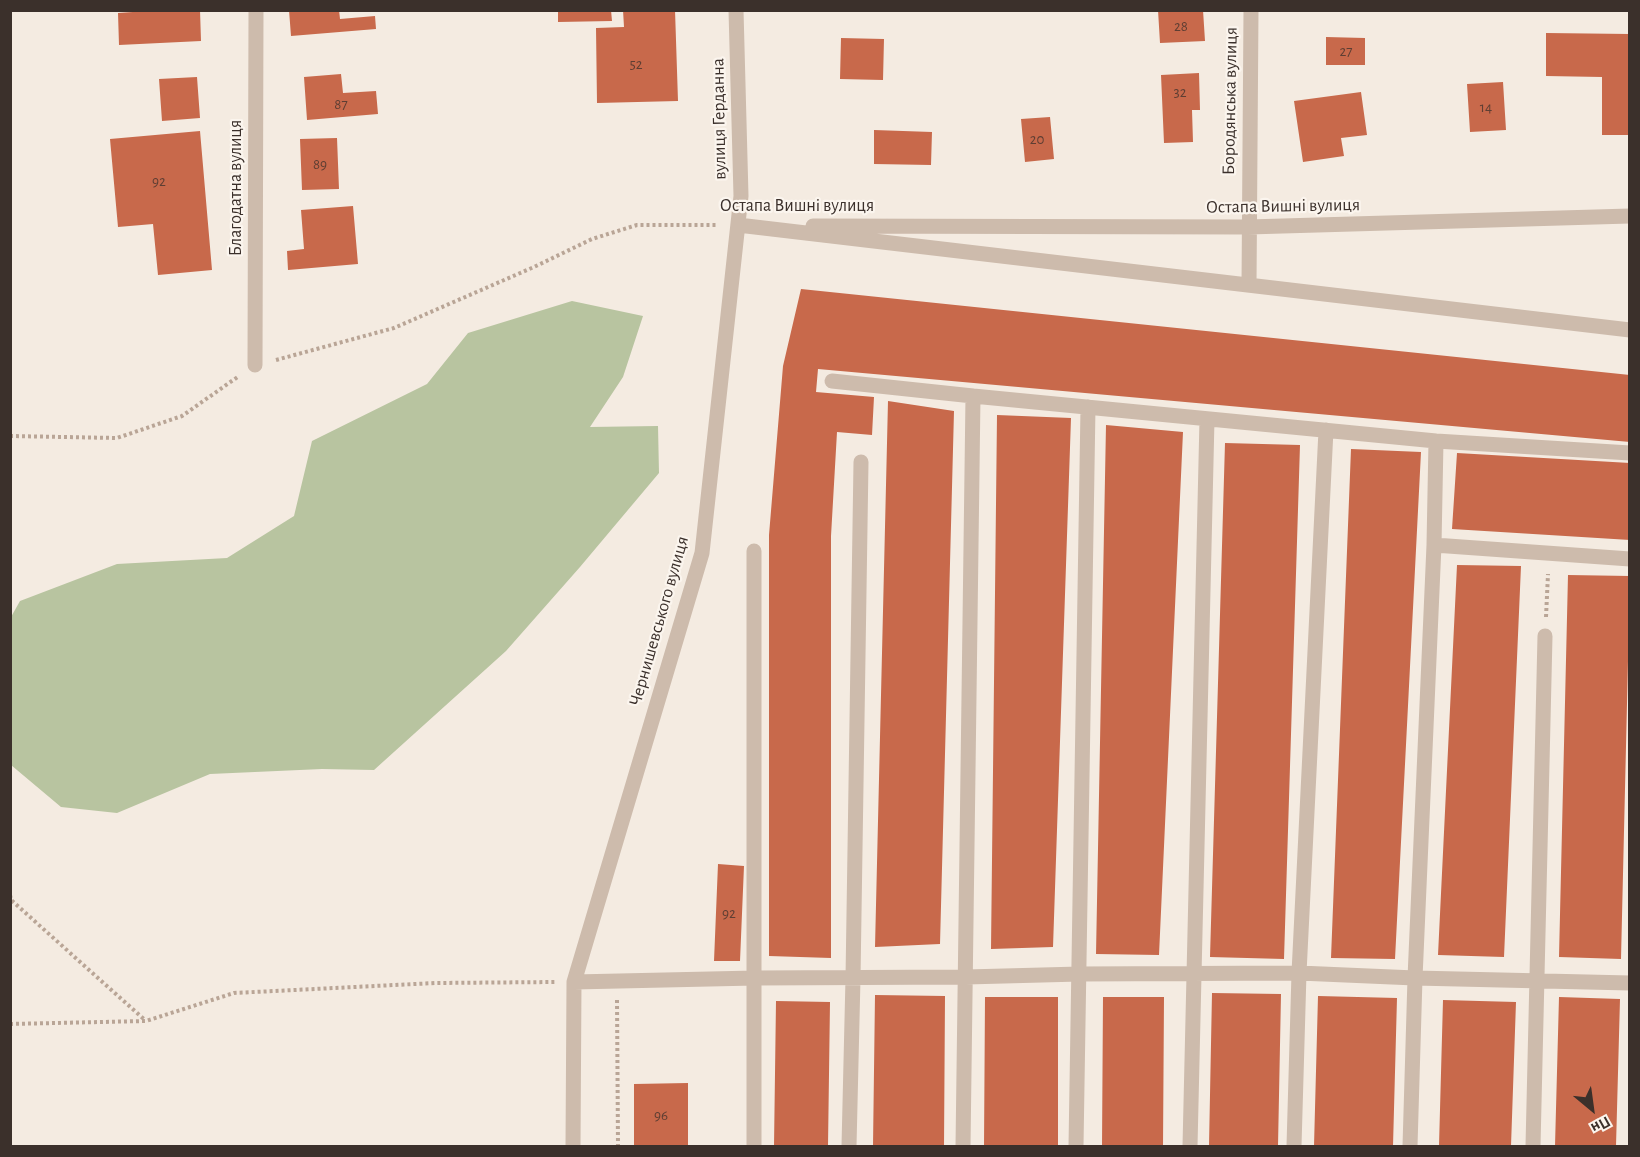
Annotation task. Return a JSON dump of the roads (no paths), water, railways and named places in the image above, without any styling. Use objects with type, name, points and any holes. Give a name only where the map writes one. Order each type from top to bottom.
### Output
[{"type":"street","name":"Благодатна вулиця","points":[[255,365],[256,10]]},
{"type":"street","name":"вулиця Герданна","points":[[736,10],[741,195],[738,225]]},
{"type":"street","name":"Бородянська вулиця","points":[[1249,285],[1251,10]]},
{"type":"street","name":"Остапа Вишні вулиця","points":[[738,225],[1248,227],[1629,216]]},
{"type":"street","points":[[738,225],[1629,330]]},
{"type":"street","name":"Чернишевського вулиця","points":[[573,1146],[574,982],[702,553],[738,225]]},
{"type":"street","points":[[832,381],[1436,441],[1629,453]]},
{"type":"street","points":[[963,1146],[973,396]]},
{"type":"street","points":[[1076,1146],[1088,407]]},
{"type":"street","points":[[1190,1146],[1207,419]]},
{"type":"street","points":[[1294,1146],[1299,974],[1326,430]]},
{"type":"street","points":[[1410,1146],[1414,978],[1434,545],[1436,441]]},
{"type":"street","points":[[849,1146],[854,978],[861,462]]},
{"type":"street","points":[[1434,545],[1629,559]]},
{"type":"street","points":[[754,551],[754,1146]]},
{"type":"street","points":[[1533,1146],[1545,636]]},
{"type":"street","points":[[574,982],[1080,974],[1299,974],[1629,983]]}]
